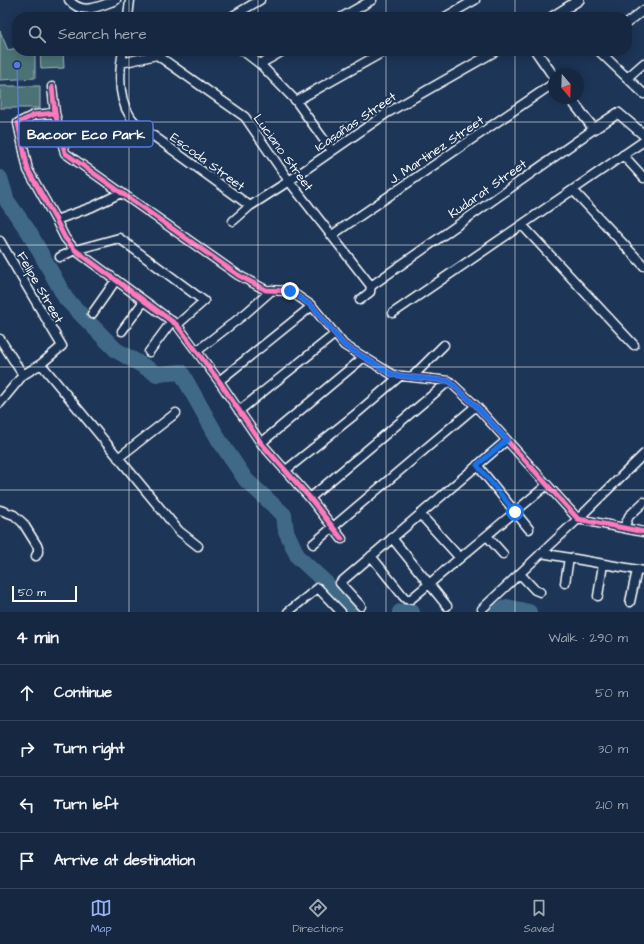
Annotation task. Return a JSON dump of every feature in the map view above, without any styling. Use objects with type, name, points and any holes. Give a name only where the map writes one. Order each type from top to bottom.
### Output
[{"type":"street","points":[[69,0],[74,6],[90,9],[116,0]]},
{"type":"street","points":[[129,12],[130,0]]},
{"type":"street","points":[[240,12],[260,0]]},
{"type":"street","points":[[351,12],[372,0]]},
{"type":"street","points":[[454,12],[475,0]]},
{"type":"street","points":[[560,12],[579,0]]},
{"type":"street","points":[[632,19],[644,10]]},
{"type":"street","name":"Escoda Street","points":[[122,56],[121,94],[130,117],[144,129],[250,206]]},
{"type":"street","points":[[121,63],[152,56]]},
{"type":"street","name":"Luciano Street","points":[[158,56],[245,117],[289,181],[371,286]]},
{"type":"street","points":[[250,56],[260,64],[296,101],[332,151]]},
{"type":"street","points":[[260,64],[274,56]]},
{"type":"street","points":[[296,101],[376,56]]},
{"type":"street","name":"Icasañas Street","points":[[233,221],[250,206],[289,181],[387,113],[487,56]]},
{"type":"street","points":[[539,56],[548,68]]},
{"type":"street","points":[[604,56],[644,94]]},
{"type":"street","points":[[627,78],[644,63]]},
{"type":"street","points":[[52,87],[55,113],[65,153],[238,275],[266,290],[290,291],[312,306],[344,345],[393,375],[449,381],[476,406],[578,519],[644,532]]},
{"type":"street","name":"J. Martinez Street","points":[[332,235],[548,87]]},
{"type":"street","points":[[575,104],[594,129]]},
{"type":"street","points":[[55,113],[34,115],[18,123],[28,170],[65,238],[75,250],[174,323],[219,381],[261,443],[310,498],[342,539]]},
{"type":"street","name":"Kudarat Street","points":[[360,300],[370,292],[371,286],[618,113],[644,135]]},
{"type":"street","points":[[394,313],[644,141]]},
{"type":"street","points":[[623,155],[644,178]]},
{"type":"street","points":[[573,190],[644,266]]},
{"type":"street","points":[[56,220],[92,207],[121,193]]},
{"type":"street","points":[[522,225],[634,345]]},
{"type":"street","points":[[60,258],[75,250],[119,238],[204,301],[174,323],[149,352]]},
{"type":"street","name":"Felipe Street","points":[[0,240],[62,346],[41,364]]},
{"type":"street","points":[[92,314],[116,280]]},
{"type":"street","points":[[197,351],[272,290]]},
{"type":"street","points":[[122,331],[144,300]]},
{"type":"street","points":[[219,381],[312,306]]},
{"type":"street","points":[[240,411],[335,334]]},
{"type":"street","points":[[0,339],[23,375]]},
{"type":"street","points":[[412,377],[444,345]]},
{"type":"street","points":[[261,443],[364,357]]},
{"type":"street","points":[[0,404],[23,375],[41,364],[179,531],[198,546]]},
{"type":"street","points":[[286,470],[400,376]]},
{"type":"street","points":[[310,498],[449,381]]},
{"type":"street","points":[[313,544],[476,406]]},
{"type":"street","points":[[118,458],[176,414]]},
{"type":"street","points":[[362,606],[340,583],[507,440]]},
{"type":"street","points":[[482,609],[578,519],[644,454]]},
{"type":"street","points":[[477,465],[528,529]]},
{"type":"street","points":[[371,556],[403,596],[406,599],[411,599],[547,485]]},
{"type":"street","points":[[624,528],[628,516],[644,502]]},
{"type":"street","points":[[0,510],[14,515],[23,523],[38,547],[36,556]]},
{"type":"street","points":[[420,514],[460,558]]},
{"type":"street","points":[[486,536],[503,554]]},
{"type":"street","points":[[392,538],[430,583],[447,606]]},
{"type":"street","points":[[542,553],[640,570],[630,602]]},
{"type":"street","points":[[565,583],[569,558]]},
{"type":"street","points":[[598,596],[603,564]]},
{"type":"street","points":[[520,574],[535,590],[540,592]]},
{"type":"street","points":[[288,612],[318,588],[341,612]]},
{"type":"green space","points":[[0,31],[8,50],[12,49],[12,56],[35,56],[35,78],[0,80]]},
{"type":"green space","points":[[40,56],[63,56],[64,68],[41,69]]},
{"type":"green space","points":[[0,86],[40,86],[40,108],[0,108]]},
{"type":"waterway","points":[[0,178],[7,201],[29,232],[66,299],[116,350],[157,374],[181,372],[219,440],[246,480],[284,515],[286,531],[298,557],[325,582],[353,612]]},
{"type":"waterway","points":[[497,612],[507,607],[529,612]]},
{"type":"waterway","points":[[400,612],[409,610],[412,612]]},
{"type":"cycle path","points":[[52,87],[55,113],[65,153],[238,275],[266,290],[290,291],[312,306],[344,345],[393,375],[449,381],[476,406],[578,519],[644,532]]},
{"type":"cycle path","points":[[55,113],[34,115],[18,123],[28,170],[65,238],[75,250],[177,325],[219,381],[261,443],[310,498],[342,539]]},
{"type":"place","name":"Bacoor Eco Park","points":[[17,65]]},
{"type":"route","points":[[290,291],[312,306],[344,345],[393,375],[449,381],[476,406],[507,440],[477,465],[515,512]]}]
